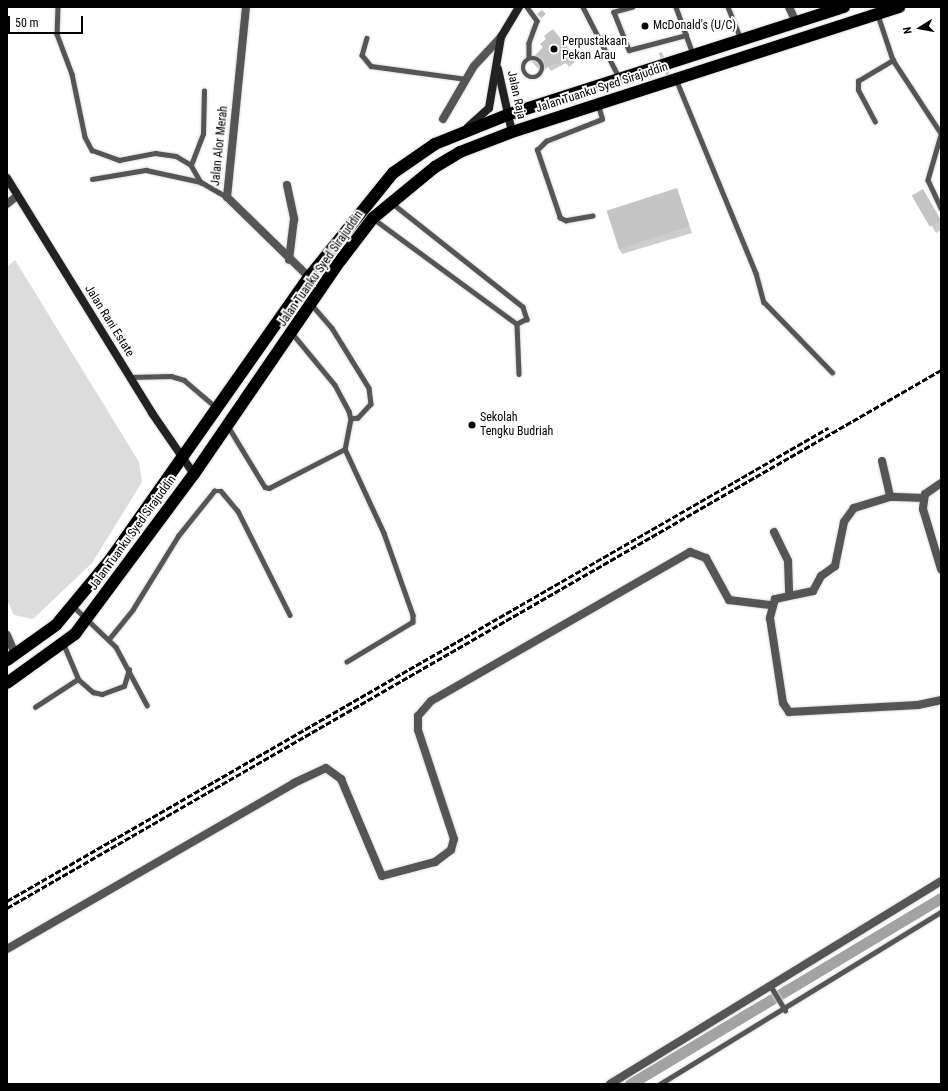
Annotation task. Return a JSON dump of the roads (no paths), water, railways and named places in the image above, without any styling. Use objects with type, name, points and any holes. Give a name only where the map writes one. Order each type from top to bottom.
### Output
[{"type":"highway","name":"Jalan Tuanku Syed Sirajuddin","points":[[11,657],[56,625],[73,606],[218,410],[309,277],[393,173],[435,144],[507,115],[693,54],[844,7]]},
{"type":"highway","name":"Jalan Tuanku Syed Sirajuddin","points":[[7,683],[63,644],[87,619],[194,474],[292,333],[310,304],[373,218],[390,202],[460,152],[512,132],[899,7]]},
{"type":"street","name":"Jalan Alor Merah","points":[[246,7],[226,197],[289,260],[309,277]]},
{"type":"street","name":"Jalan Raja","points":[[463,132],[489,108],[501,37],[518,7]]},
{"type":"street","points":[[789,7],[796,22]]},
{"type":"street","points":[[443,119],[466,78],[485,51],[501,37]]},
{"type":"street","name":"Jalan Raja","points":[[497,62],[507,115],[512,132]]},
{"type":"street","name":"Jalan Rani Estate","points":[[7,178],[130,377],[182,458],[194,474]]},
{"type":"street","points":[[287,185],[294,219],[289,260]]},
{"type":"street","points":[[7,204],[18,196]]},
{"type":"street","points":[[882,461],[890,497]]},
{"type":"street","points":[[941,483],[928,491],[924,498],[925,518],[941,569]]},
{"type":"street","points":[[770,605],[779,596],[813,591],[821,576],[835,566],[847,514],[864,502],[890,497],[924,498]]},
{"type":"street","points":[[774,532],[788,561],[789,595]]},
{"type":"street","points":[[7,949],[294,783],[326,768],[341,779],[382,876],[435,862],[451,850],[454,839],[418,730],[418,716],[431,701],[690,552],[706,558],[729,600],[770,605]]},
{"type":"street","points":[[770,605],[783,703],[789,712],[918,705],[941,700]]},
{"type":"street","points":[[7,635],[11,657]]},
{"type":"street","points":[[610,1084],[774,991],[941,881]]},
{"type":"lane","points":[[58,7],[57,34],[72,74],[85,137],[92,150],[119,160],[155,153],[176,156],[191,165],[201,182]]},
{"type":"lane","points":[[527,7],[537,21],[529,43],[529,57],[524,64],[526,74],[534,77],[541,75],[543,68],[535,57],[529,57]]},
{"type":"lane","points":[[591,7],[584,8],[620,79]]},
{"type":"lane","points":[[633,7],[614,12],[629,50],[686,35]]},
{"type":"lane","points":[[676,7],[693,54]]},
{"type":"lane","points":[[728,7],[741,39]]},
{"type":"lane","points":[[878,14],[893,60],[941,134],[928,180],[941,208]]},
{"type":"lane","points":[[368,38],[362,55],[371,66],[466,78]]},
{"type":"lane","points":[[874,122],[858,90],[858,81],[893,60]]},
{"type":"lane","points":[[676,79],[756,273],[764,302],[832,372]]},
{"type":"lane","points":[[191,165],[203,134],[204,91]]},
{"type":"lane","points":[[593,216],[566,221],[560,218],[537,150],[546,141],[602,119],[598,105]]},
{"type":"lane","points":[[92,179],[146,170],[201,182],[226,197]]},
{"type":"lane","points":[[390,202],[523,307],[527,319],[518,324]]},
{"type":"lane","points":[[373,218],[518,324]]},
{"type":"lane","points":[[310,304],[332,328],[369,388],[371,404],[358,418],[351,419]]},
{"type":"lane","points":[[518,324],[520,374]]},
{"type":"lane","points":[[292,333],[335,385],[351,419],[345,449],[384,533],[413,615],[413,622],[347,662]]},
{"type":"lane","points":[[130,377],[171,376],[184,380],[218,410]]},
{"type":"lane","points":[[227,425],[264,487],[269,488],[345,449]]},
{"type":"lane","points":[[109,639],[133,609],[178,536],[214,491],[221,491],[238,511],[290,615]]},
{"type":"lane","points":[[73,606],[109,639],[130,670],[147,706]]},
{"type":"lane","points":[[63,644],[78,679],[93,692],[102,694],[124,686],[130,670]]},
{"type":"lane","points":[[35,707],[78,679]]},
{"type":"lane","points":[[660,1084],[941,912]]},
{"type":"lane","points":[[774,991],[784,1007]]},
{"type":"waterway","points":[[630,1084],[941,898]]},
{"type":"railway","points":[[7,908],[941,370]]},
{"type":"railway","points":[[7,901],[828,428]]},
{"type":"place","name":"McDonald's (U/C)","points":[[645,26]]},
{"type":"place","name":"Perpustakaan Pekan Arau","points":[[554,49]]},
{"type":"place","name":"Sekolah Tengku Budriah","points":[[472,425]]}]
